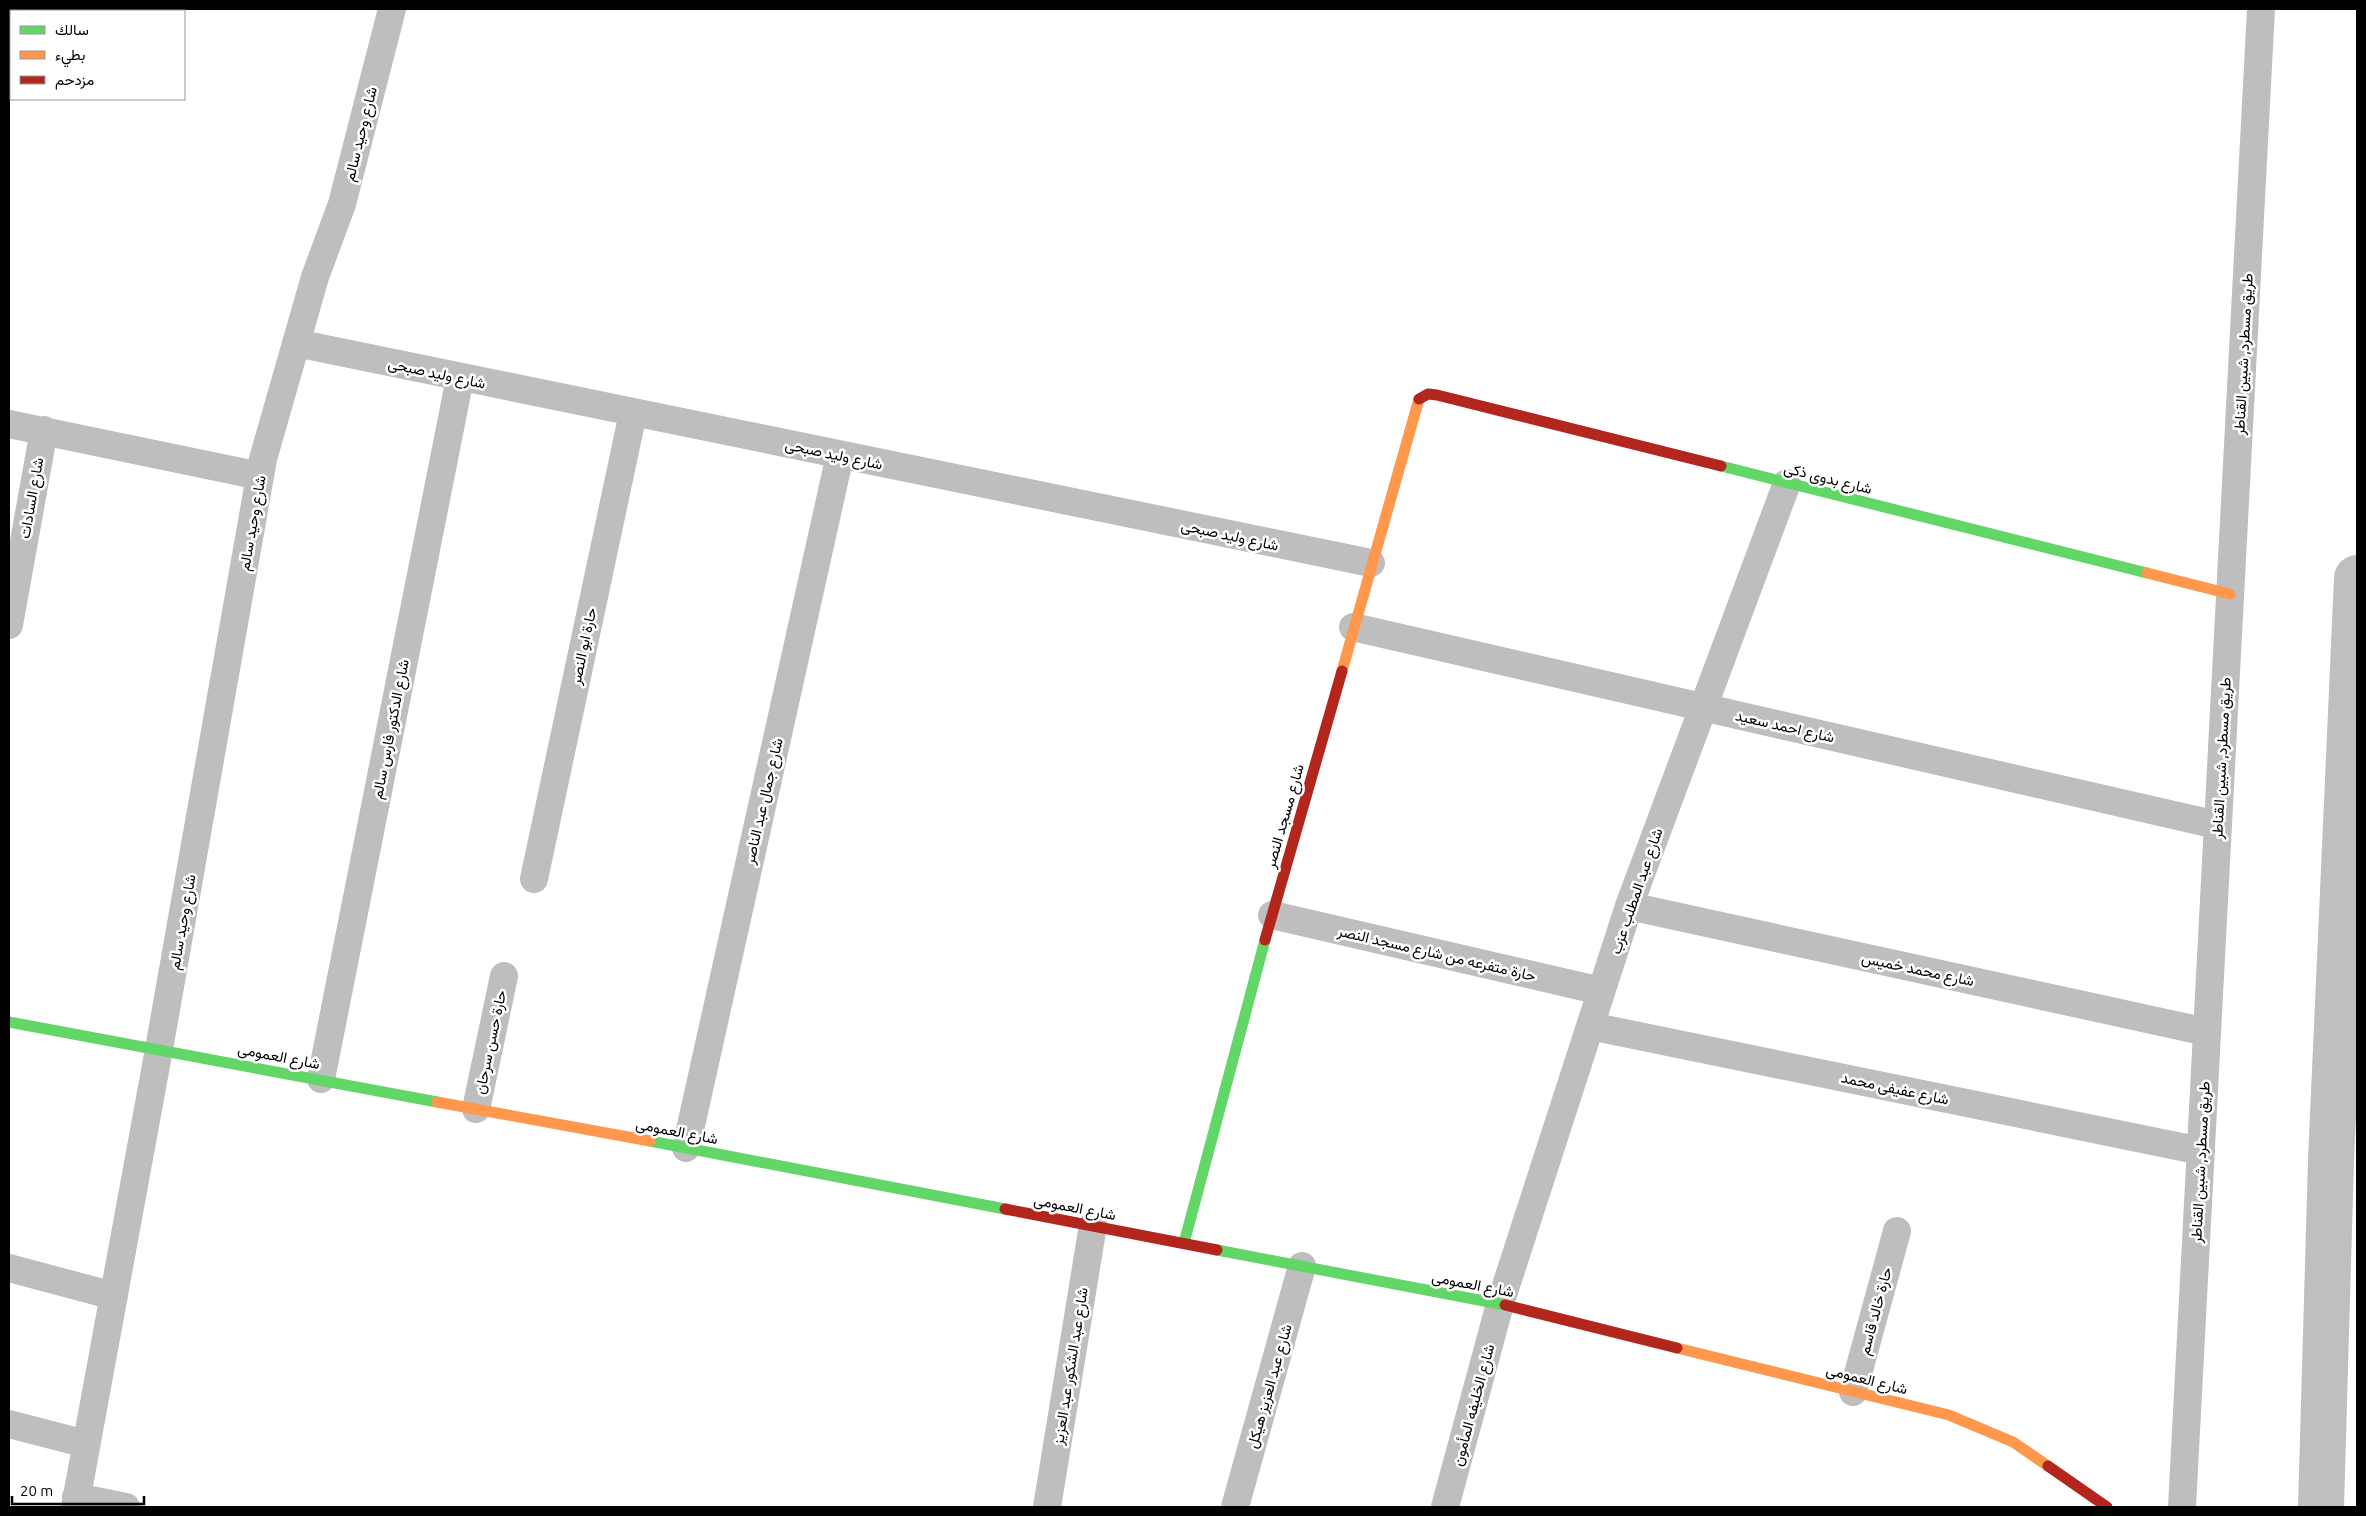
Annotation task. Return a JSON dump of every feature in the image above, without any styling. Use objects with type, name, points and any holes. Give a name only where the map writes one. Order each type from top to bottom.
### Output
[{"type":"street","name":"شارع وحيد سالم","points":[[75,1502],[160,1049],[260,476],[315,277],[342,204],[392,9]]},
{"type":"street","name":"طريق مسطرد, شبين القناطر","points":[[2182,1507],[2261,9]]},
{"type":"street","name":"شارع وليد صبحى","points":[[296,343],[1371,564]]},
{"type":"street","name":"شارع الدكتور فارس سالم","points":[[321,1079],[460,378]]},
{"type":"street","name":"شارع بدوى ذكى","points":[[1419,398],[1428,394],[1437,395],[2230,594]]},
{"type":"street","name":"شارع مسجد النصر","points":[[1184,1243],[1272,915],[1419,398]]},
{"type":"street","name":"حارة ابو النصر","points":[[534,879],[633,412]]},
{"type":"street","points":[[9,424],[260,476]]},
{"type":"street","name":"شارع السادات","points":[[9,625],[44,430]]},
{"type":"street","name":"شارع جمال عبد الناصر","points":[[686,1148],[840,455]]},
{"type":"street","name":"شارع عبد المطلب عزب","points":[[1500,1304],[1629,906],[1787,483]]},
{"type":"street","name":"شارع احمد سعيد","points":[[1353,627],[2218,825]]},
{"type":"street","name":"شارع محمد خميس","points":[[1629,906],[2207,1032]]},
{"type":"street","name":"حارة متفرعه من شارع مسجد النصر","points":[[1272,915],[1602,991]]},
{"type":"street","name":"حارة حسن سرحان","points":[[476,1109],[504,976]]},
{"type":"street","name":"شارع العمومى","points":[[9,1022],[686,1148],[1500,1304],[1949,1415],[2013,1442],[2107,1507]]},
{"type":"street","name":"شارع عفيفى محمد","points":[[1590,1026],[2201,1150]]},
{"type":"street","name":"شارع عبد الشكور عبد العزيز","points":[[1047,1507],[1093,1225]]},
{"type":"street","name":"حارة خالد قاسم","points":[[1854,1392],[1897,1231]]},
{"type":"street","name":"شارع عبد العزيز هيكل","points":[[1235,1507],[1302,1266]]},
{"type":"street","points":[[9,1268],[114,1296]]},
{"type":"street","name":"شارع الخليفه المأمون","points":[[1445,1507],[1500,1304]]},
{"type":"street","points":[[9,1424],[86,1444]]},
{"type":"street","points":[[75,1502],[126,1507]]},
{"type":"waterway","points":[[2321,1507],[2331,1160],[2357,578]]},
{"type":"traffic: fast","points":[[1721,466],[2147,573]]},
{"type":"traffic: fast","points":[[1184,1243],[1265,940]]},
{"type":"traffic: fast","points":[[9,1022],[437,1102]]},
{"type":"traffic: fast","points":[[650,1141],[1005,1209]]},
{"type":"traffic: fast","points":[[1217,1250],[1505,1305]]},
{"type":"traffic: slow","points":[[1342,671],[1419,399]]},
{"type":"traffic: slow","points":[[2147,573],[2230,594]]},
{"type":"traffic: slow","points":[[437,1102],[650,1141]]},
{"type":"traffic: slow","points":[[1677,1348],[1949,1415],[2013,1442],[2048,1466]]},
{"type":"traffic: jam","points":[[1419,399],[1428,394],[1437,395],[1721,466]]},
{"type":"traffic: jam","points":[[1265,940],[1342,671]]},
{"type":"traffic: jam","points":[[1005,1209],[1217,1250]]},
{"type":"traffic: jam","points":[[1505,1305],[1677,1348]]},
{"type":"traffic: jam","points":[[2048,1466],[2107,1507]]}]
